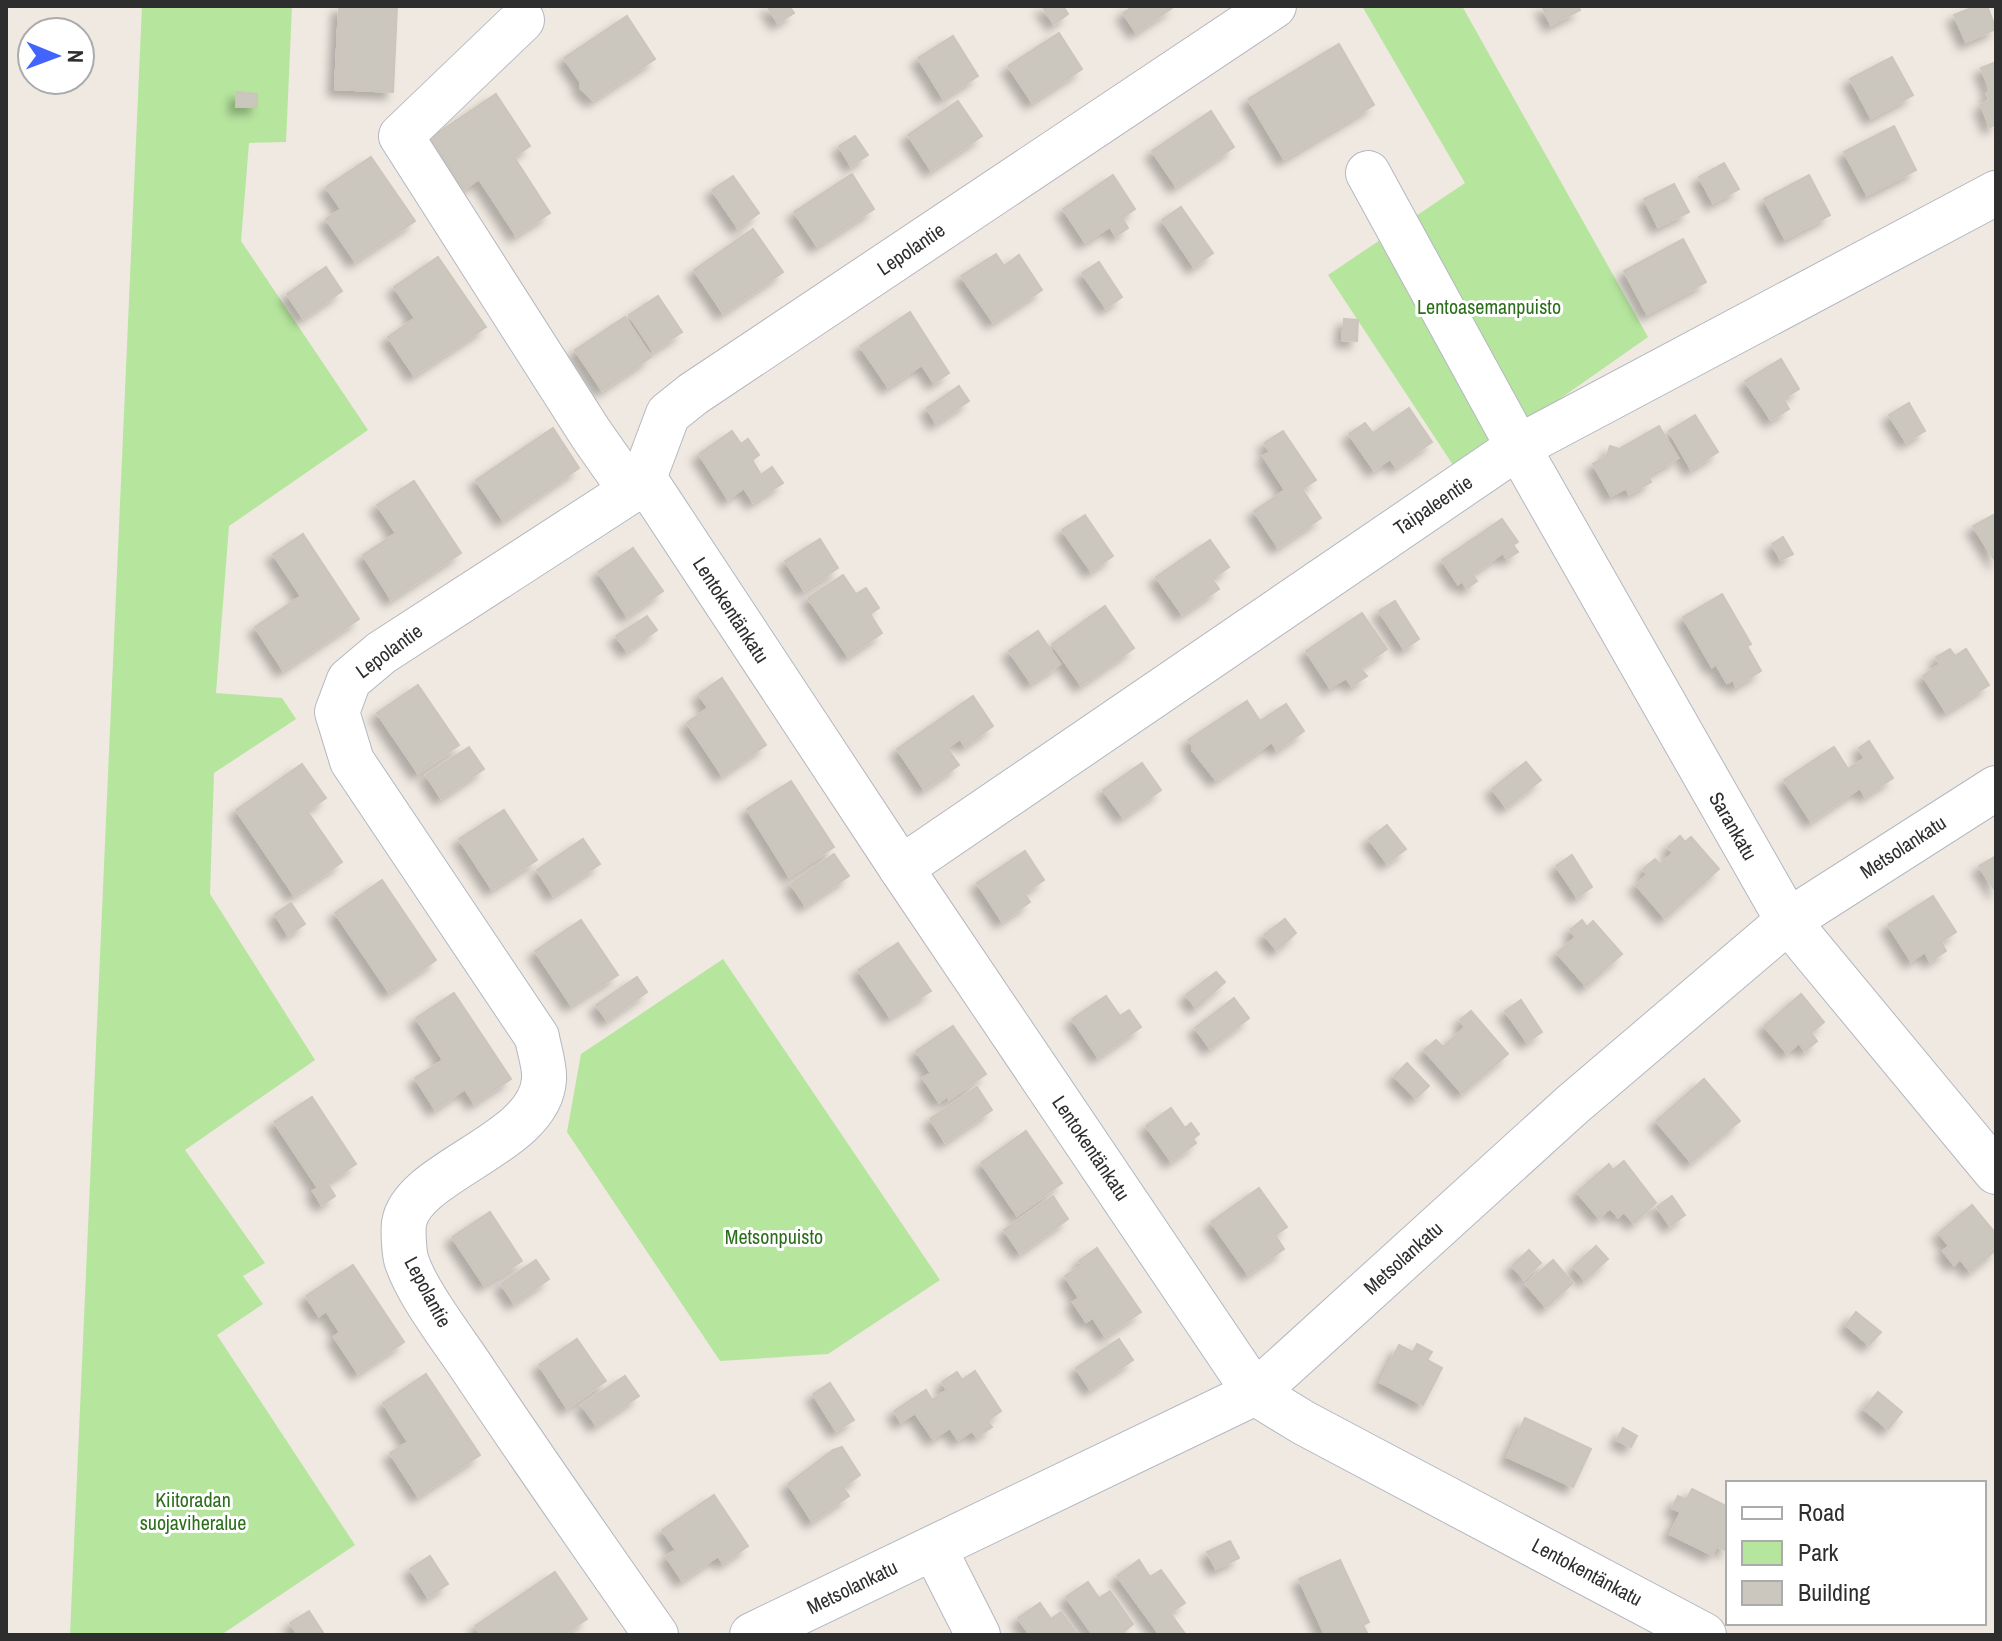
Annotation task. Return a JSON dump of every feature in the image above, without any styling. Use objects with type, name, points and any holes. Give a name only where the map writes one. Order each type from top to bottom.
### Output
[{"type":"street","name":"Lepolantie","points":[[656,1635],[549,1483],[425,1297],[406,1259],[404,1223],[413,1201],[517,1127],[538,1102],[544,1080],[537,1037],[352,761],[337,712],[349,680],[381,653],[637,485],[668,414],[693,394],[1274,6]]},
{"type":"street","name":"Lentokentänkatu","points":[[525,11],[401,136],[582,420],[637,485],[901,868],[1255,1393],[1304,1423],[1704,1635]]},
{"type":"street","name":"Sarankatu","points":[[1368,173],[1518,447],[1788,921],[1996,1172]]},
{"type":"street","name":"Taipaleentie","points":[[901,868],[1518,447],[1996,193]]},
{"type":"street","name":"Metsolankatu","points":[[752,1635],[1255,1393],[1572,1105],[1788,921],[1996,788]]},
{"type":"street","points":[[934,1548],[978,1635]]},
{"type":"green space","name":"Kiitoradan suojaviheralue","points":[[142,6],[292,6],[286,142],[249,143],[241,241],[368,430],[229,526],[216,693],[282,698],[296,719],[214,773],[210,894],[315,1060],[185,1150],[265,1263],[243,1276],[263,1304],[217,1335],[355,1545],[221,1635],[70,1635]]},
{"type":"green space","name":"Lentoasemanpuisto","points":[[1362,6],[1462,6],[1648,337],[1457,471],[1328,275],[1465,183]]},
{"type":"green space","name":"Metsonpuisto","points":[[723,959],[940,1280],[828,1354],[720,1361],[567,1132],[581,1054]]},
{"type":"building","points":[[339,6],[397,6],[393,92],[335,89]]},
{"type":"building","points":[[767,6],[789,6],[794,13],[778,23]]},
{"type":"building","points":[[1042,6],[1063,6],[1068,14],[1054,24]]},
{"type":"building","points":[[1129,6],[1175,6],[1136,32],[1123,13],[1131,8]]},
{"type":"building","points":[[1542,6],[1578,6],[1580,10],[1551,25]]},
{"type":"building","points":[[1976,6],[1987,6],[1996,29],[1966,42],[1954,15]]},
{"type":"building","points":[[627,16],[655,59],[593,100],[580,88],[581,83],[564,58]]},
{"type":"building","points":[[1059,33],[1082,69],[1032,102],[1008,66]]},
{"type":"building","points":[[953,36],[978,76],[943,98],[918,58]]},
{"type":"building","points":[[1339,44],[1374,105],[1284,159],[1248,99]]},
{"type":"building","points":[[1892,57],[1913,95],[1871,118],[1850,79]]},
{"type":"building","points":[[1996,62],[1996,124],[1990,127],[1981,105],[1991,100],[1987,94],[1991,92],[1981,68]]},
{"type":"building","points":[[237,92],[257,94],[257,107],[236,107]]},
{"type":"building","points":[[496,94],[530,146],[514,157],[550,213],[516,235],[479,179],[464,189],[430,138]]},
{"type":"building","points":[[958,101],[982,136],[931,170],[908,135]]},
{"type":"building","points":[[1211,111],[1234,147],[1176,186],[1152,151]]},
{"type":"building","points":[[1894,126],[1916,170],[1867,195],[1844,152]]},
{"type":"building","points":[[855,136],[868,155],[851,166],[839,146]]},
{"type":"building","points":[[371,157],[415,221],[355,261],[326,219],[341,209],[326,187]]},
{"type":"building","points":[[1724,163],[1739,189],[1713,203],[1699,177]]},
{"type":"building","points":[[852,174],[874,209],[817,246],[794,212]]},
{"type":"building","points":[[1113,175],[1135,209],[1122,218],[1128,228],[1116,236],[1110,227],[1085,242],[1063,209]]},
{"type":"building","points":[[1809,175],[1830,215],[1785,239],[1764,199]]},
{"type":"building","points":[[733,176],[759,213],[738,228],[712,190]]},
{"type":"building","points":[[1674,184],[1689,212],[1658,227],[1644,199]]},
{"type":"building","points":[[1181,207],[1213,253],[1194,267],[1162,220]]},
{"type":"building","points":[[753,229],[783,272],[723,313],[694,270]]},
{"type":"building","points":[[1683,239],[1706,282],[1647,314],[1624,271]]},
{"type":"building","points":[[996,254],[1004,266],[1019,255],[1042,290],[993,322],[961,276]]},
{"type":"building","points":[[438,257],[486,327],[414,375],[388,337],[415,318],[394,287]]},
{"type":"building","points":[[1099,262],[1122,297],[1106,308],[1082,273]]},
{"type":"building","points":[[326,267],[342,291],[303,318],[287,294]]},
{"type":"building","points":[[658,296],[682,332],[653,351],[629,315]]},
{"type":"building","points":[[910,312],[949,373],[934,383],[922,365],[888,387],[860,346]]},
{"type":"building","points":[[625,317],[651,357],[602,390],[575,350]]},
{"type":"building","points":[[1344,319],[1358,320],[1357,341],[1342,340]]},
{"type":"building","points":[[1781,359],[1799,389],[1783,399],[1789,409],[1771,420],[1745,381]]},
{"type":"building","points":[[959,386],[969,401],[936,423],[927,408]]},
{"type":"building","points":[[1909,403],[1925,431],[1906,442],[1889,415]]},
{"type":"building","points":[[1409,408],[1432,442],[1396,467],[1390,459],[1374,470],[1349,434],[1365,423],[1373,433]]},
{"type":"building","points":[[1695,415],[1718,452],[1691,469],[1669,431]]},
{"type":"building","points":[[1659,426],[1678,458],[1648,475],[1651,482],[1629,494],[1626,488],[1611,496],[1593,464],[1607,456],[1610,446],[1619,449]]},
{"type":"building","points":[[553,428],[579,468],[503,520],[476,480]]},
{"type":"building","points":[[732,431],[741,444],[748,439],[759,455],[752,460],[761,475],[772,467],[783,483],[753,502],[744,488],[728,499],[699,454]]},
{"type":"building","points":[[1283,431],[1316,480],[1302,489],[1321,518],[1278,547],[1254,511],[1285,490],[1263,456],[1270,452],[1264,443]]},
{"type":"building","points":[[414,481],[461,553],[391,599],[363,555],[396,533],[377,505]]},
{"type":"building","points":[[1085,515],[1113,556],[1091,571],[1062,530]]},
{"type":"building","points":[[1993,515],[1996,520],[1996,562],[1973,526]]},
{"type":"building","points":[[1502,519],[1518,542],[1513,545],[1518,552],[1507,559],[1503,553],[1472,574],[1477,581],[1467,588],[1462,581],[1458,584],[1442,560]]},
{"type":"building","points":[[303,534],[359,619],[283,670],[255,627],[301,596],[273,554]]},
{"type":"building","points":[[1783,537],[1793,554],[1781,560],[1772,544]]},
{"type":"building","points":[[820,539],[838,568],[804,590],[785,561]]},
{"type":"building","points":[[1210,540],[1229,567],[1212,579],[1219,589],[1182,614],[1156,577]]},
{"type":"building","points":[[633,548],[663,591],[627,616],[598,572]]},
{"type":"building","points":[[843,575],[856,594],[866,588],[879,608],[870,614],[882,633],[848,656],[808,598]]},
{"type":"building","points":[[1722,594],[1751,644],[1747,646],[1761,671],[1736,686],[1733,680],[1727,683],[1716,664],[1712,667],[1683,617]]},
{"type":"building","points":[[1395,601],[1419,639],[1404,649],[1379,611]]},
{"type":"building","points":[[1105,606],[1134,648],[1081,685],[1052,644]]},
{"type":"building","points":[[1362,613],[1387,649],[1360,668],[1367,676],[1352,686],[1346,678],[1330,688],[1306,651]]},
{"type":"building","points":[[647,616],[657,630],[627,651],[616,636]]},
{"type":"building","points":[[1038,631],[1060,664],[1031,683],[1009,651]]},
{"type":"building","points":[[1950,649],[1955,656],[1966,649],[1989,685],[1946,712],[1923,676],[1940,664],[1936,657]]},
{"type":"building","points":[[722,678],[766,745],[722,775],[687,723],[708,708],[699,694]]},
{"type":"building","points":[[418,685],[459,745],[418,773],[377,713]]},
{"type":"building","points":[[973,696],[993,726],[965,746],[960,739],[947,748],[959,765],[924,789],[897,749]]},
{"type":"building","points":[[1247,701],[1260,721],[1286,704],[1304,731],[1277,750],[1272,742],[1216,780],[1192,750],[1193,746],[1188,740]]},
{"type":"building","points":[[1869,741],[1893,778],[1865,796],[1860,788],[1811,821],[1784,780],[1834,747],[1848,769],[1865,758],[1859,748]]},
{"type":"building","points":[[469,747],[484,769],[441,798],[426,775]]},
{"type":"building","points":[[1526,762],[1541,780],[1506,807],[1492,789]]},
{"type":"building","points":[[1142,763],[1161,790],[1123,817],[1103,790]]},
{"type":"building","points":[[302,764],[326,798],[307,811],[342,862],[294,895],[236,810]]},
{"type":"building","points":[[791,781],[834,847],[789,876],[747,809]]},
{"type":"building","points":[[504,810],[537,860],[492,889],[459,839]]},
{"type":"building","points":[[1387,825],[1406,849],[1387,863],[1369,839]]},
{"type":"building","points":[[1680,836],[1685,842],[1691,837],[1719,869],[1665,918],[1636,885],[1648,874],[1643,869],[1655,859],[1660,864],[1673,853],[1668,847]]},
{"type":"building","points":[[583,839],[600,864],[553,895],[537,870]]},
{"type":"building","points":[[1025,851],[1044,880],[1024,893],[1030,902],[1002,921],[977,883]]},
{"type":"building","points":[[834,854],[849,876],[805,905],[791,884]]},
{"type":"building","points":[[1572,855],[1592,887],[1577,897],[1556,866]]},
{"type":"building","points":[[1996,856],[1996,892],[1979,866]]},
{"type":"building","points":[[382,880],[436,960],[389,992],[335,913]]},
{"type":"building","points":[[1933,896],[1956,932],[1941,942],[1946,951],[1930,961],[1925,952],[1911,961],[1888,925]]},
{"type":"building","points":[[291,903],[305,924],[288,935],[275,914]]},
{"type":"building","points":[[1285,919],[1296,933],[1277,950],[1264,935]]},
{"type":"building","points":[[581,920],[618,975],[571,1005],[535,951]]},
{"type":"building","points":[[1582,920],[1587,927],[1593,921],[1622,954],[1586,986],[1557,953],[1576,937],[1570,930]]},
{"type":"building","points":[[898,943],[931,991],[890,1017],[858,970]]},
{"type":"building","points":[[1216,972],[1225,982],[1196,1008],[1186,995]]},
{"type":"building","points":[[637,977],[647,992],[607,1020],[596,1005]]},
{"type":"building","points":[[454,993],[511,1079],[474,1103],[465,1089],[435,1109],[415,1078],[443,1060],[416,1018]]},
{"type":"building","points":[[1801,994],[1824,1022],[1811,1033],[1817,1041],[1805,1051],[1799,1043],[1787,1053],[1764,1026]]},
{"type":"building","points":[[1106,996],[1120,1016],[1129,1010],[1141,1027],[1098,1057],[1072,1019]]},
{"type":"building","points":[[1234,998],[1249,1018],[1210,1048],[1195,1028]]},
{"type":"building","points":[[1521,1000],[1542,1032],[1527,1042],[1505,1011]]},
{"type":"building","points":[[1471,1011],[1508,1054],[1462,1093],[1424,1050],[1436,1040],[1443,1047],[1465,1027],[1460,1020]]},
{"type":"building","points":[[953,1026],[986,1074],[949,1099],[947,1096],[939,1102],[923,1078],[931,1073],[916,1051]]},
{"type":"building","points":[[1407,1063],[1429,1086],[1416,1098],[1394,1076]]},
{"type":"building","points":[[1704,1079],[1740,1121],[1691,1162],[1656,1121]]},
{"type":"building","points":[[977,1087],[992,1110],[945,1142],[930,1119]]},
{"type":"building","points":[[312,1097],[356,1164],[327,1183],[335,1196],[322,1205],[313,1191],[318,1188],[274,1122]]},
{"type":"building","points":[[1171,1108],[1185,1128],[1191,1123],[1199,1134],[1193,1139],[1196,1143],[1171,1161],[1146,1126]]},
{"type":"building","points":[[1026,1131],[1062,1183],[1017,1215],[981,1163]]},
{"type":"building","points":[[1624,1161],[1656,1203],[1634,1223],[1624,1212],[1618,1217],[1610,1208],[1599,1218],[1577,1192],[1609,1164],[1613,1170]]},
{"type":"building","points":[[1259,1188],[1287,1227],[1275,1235],[1284,1249],[1248,1274],[1211,1222]]},
{"type":"building","points":[[1053,1196],[1068,1219],[1020,1253],[1004,1230]]},
{"type":"building","points":[[1672,1196],[1685,1215],[1670,1226],[1657,1207]]},
{"type":"building","points":[[1972,1205],[1996,1234],[1996,1250],[1970,1271],[1960,1259],[1954,1265],[1943,1251],[1949,1246],[1939,1233]]},
{"type":"building","points":[[490,1212],[522,1261],[484,1285],[452,1237]]},
{"type":"building","points":[[1596,1246],[1608,1259],[1585,1280],[1573,1267]]},
{"type":"building","points":[[1097,1248],[1141,1312],[1105,1336],[1093,1318],[1086,1322],[1073,1302],[1079,1298],[1065,1276],[1082,1265],[1079,1261]]},
{"type":"building","points":[[1529,1250],[1541,1263],[1524,1279],[1512,1266]]},
{"type":"building","points":[[536,1260],[549,1279],[514,1303],[501,1284]]},
{"type":"building","points":[[1553,1260],[1573,1283],[1546,1307],[1526,1284]]},
{"type":"building","points":[[353,1265],[404,1342],[358,1373],[334,1337],[340,1332],[326,1311],[319,1316],[306,1296]]},
{"type":"building","points":[[1856,1312],[1881,1332],[1869,1345],[1846,1325]]},
{"type":"building","points":[[577,1339],[606,1381],[567,1408],[539,1365]]},
{"type":"building","points":[[1119,1339],[1133,1360],[1090,1389],[1076,1368]]},
{"type":"building","points":[[1417,1344],[1432,1352],[1427,1360],[1442,1368],[1423,1405],[1380,1382],[1399,1345],[1413,1352]]},
{"type":"building","points":[[975,1371],[1001,1411],[987,1421],[992,1427],[977,1437],[972,1431],[958,1440],[950,1428],[933,1439],[915,1413],[901,1422],[894,1411],[926,1390],[932,1400],[947,1390],[942,1382],[957,1372],[962,1380]]},
{"type":"building","points":[[426,1374],[480,1455],[418,1496],[390,1453],[408,1442],[383,1403]]},
{"type":"building","points":[[625,1376],[639,1396],[596,1425],[582,1405]]},
{"type":"building","points":[[830,1383],[854,1420],[836,1431],[813,1394]]},
{"type":"building","points":[[1878,1392],[1902,1412],[1888,1429],[1864,1409]]},
{"type":"building","points":[[1525,1418],[1591,1449],[1573,1487],[1507,1457]]},
{"type":"building","points":[[1623,1428],[1637,1436],[1631,1447],[1617,1440]]},
{"type":"building","points":[[842,1447],[860,1475],[843,1487],[849,1496],[812,1521],[788,1484],[833,1450]]},
{"type":"building","points":[[1692,1489],[1726,1506],[1726,1550],[1717,1546],[1712,1555],[1670,1534],[1681,1512],[1672,1508],[1678,1496],[1686,1500]]},
{"type":"building","points":[[714,1495],[748,1546],[723,1563],[718,1556],[682,1580],[666,1556],[676,1550],[662,1530]]},
{"type":"building","points":[[1230,1541],[1239,1558],[1216,1569],[1207,1552]]},
{"type":"building","points":[[430,1556],[448,1584],[428,1597],[410,1569]]},
{"type":"building","points":[[1139,1560],[1150,1577],[1161,1570],[1185,1603],[1170,1613],[1186,1635],[1160,1635],[1117,1576]]},
{"type":"building","points":[[1340,1560],[1369,1622],[1363,1625],[1368,1635],[1325,1635],[1299,1579]]},
{"type":"building","points":[[555,1572],[587,1619],[563,1635],[481,1635],[475,1626]]},
{"type":"building","points":[[1088,1582],[1099,1598],[1110,1591],[1133,1624],[1120,1635],[1093,1635],[1066,1597]]},
{"type":"building","points":[[1040,1603],[1051,1619],[1061,1612],[1078,1635],[1030,1635],[1018,1618]]},
{"type":"building","points":[[309,1611],[324,1634],[298,1635],[290,1623]]}]
